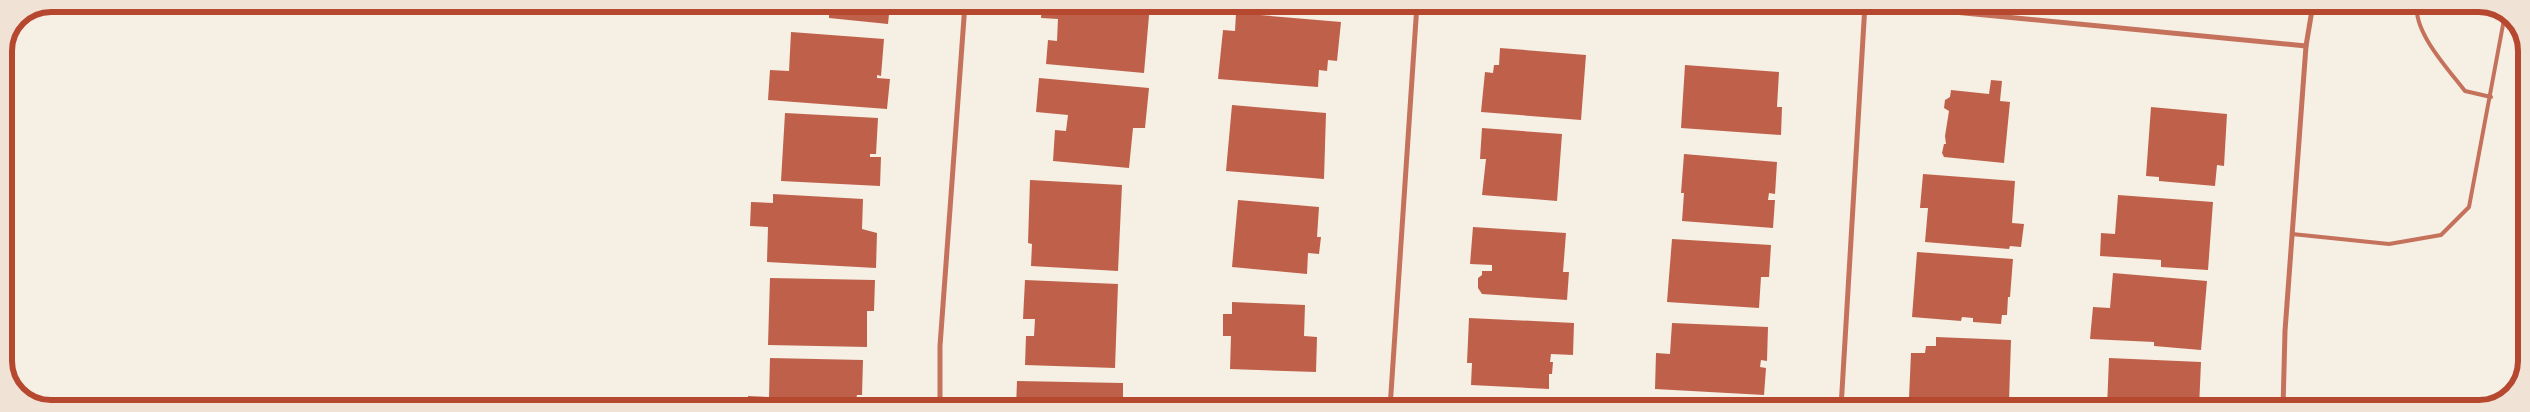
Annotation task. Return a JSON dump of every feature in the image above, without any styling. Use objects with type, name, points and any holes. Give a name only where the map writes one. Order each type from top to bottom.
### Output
[{"type":"street","points":[[940,399],[940,346],[964,13]]},
{"type":"street","points":[[1391,400],[1416,13]]},
{"type":"street","points":[[1841,400],[1864,13]]},
{"type":"street","points":[[1964,13],[2306,46]]},
{"type":"street","points":[[2283,400],[2285,331],[2292,234],[2306,46],[2312,13]]},
{"type":"lane","points":[[2417,13],[2422,32],[2465,91],[2491,97]]},
{"type":"lane","points":[[2292,234],[2389,244],[2441,235],[2469,207],[2504,22]]},
{"type":"building","points":[[829,13],[889,13],[888,24],[829,18]]},
{"type":"building","points":[[1041,13],[1149,13],[1144,73],[1046,64],[1048,40],[1057,41],[1058,19],[1041,18]]},
{"type":"building","points":[[1236,13],[1341,22],[1337,61],[1328,60],[1327,71],[1319,70],[1318,87],[1218,79],[1223,30],[1235,31]]},
{"type":"building","points":[[791,32],[884,39],[881,76],[877,75],[877,78],[890,79],[887,109],[768,100],[770,70],[789,71]]},
{"type":"building","points":[[1500,48],[1586,55],[1581,120],[1481,112],[1485,72],[1493,73],[1494,65],[1499,65]]},
{"type":"building","points":[[1685,65],[1779,72],[1777,107],[1782,107],[1781,135],[1681,128]]},
{"type":"building","points":[[1039,78],[1149,88],[1145,128],[1133,128],[1129,168],[1053,161],[1055,130],[1066,131],[1068,115],[1036,112]]},
{"type":"building","points":[[1991,80],[2002,81],[2000,101],[2010,102],[2004,163],[1944,157],[1942,153],[1944,144],[1946,144],[1945,136],[1949,111],[1944,108],[1945,100],[1950,97],[1951,90],[1989,94]]},
{"type":"building","points":[[1232,105],[1326,113],[1324,179],[1226,171]]},
{"type":"building","points":[[2151,107],[2227,114],[2224,166],[2217,165],[2215,186],[2159,181],[2159,177],[2146,176]]},
{"type":"building","points":[[785,113],[878,118],[876,154],[870,154],[870,157],[881,157],[880,186],[781,181]]},
{"type":"building","points":[[1482,128],[1562,134],[1557,201],[1482,195],[1486,159],[1480,159]]},
{"type":"building","points":[[1684,154],[1777,162],[1775,194],[1769,193],[1768,200],[1775,200],[1773,228],[1682,221],[1684,193],[1681,193]]},
{"type":"building","points":[[1923,174],[2015,181],[2012,223],[2024,224],[2021,247],[2010,246],[2009,249],[1925,242],[1928,208],[1920,208]]},
{"type":"building","points":[[1030,180],[1122,185],[1118,271],[1031,266],[1032,244],[1028,243]]},
{"type":"building","points":[[773,194],[863,199],[862,229],[877,233],[876,268],[767,262],[768,227],[750,226],[751,202],[773,203]]},
{"type":"building","points":[[2118,195],[2213,202],[2208,270],[2161,267],[2161,260],[2100,256],[2101,233],[2115,234]]},
{"type":"building","points":[[1238,200],[1319,207],[1317,237],[1321,237],[1319,254],[1308,253],[1307,274],[1232,267]]},
{"type":"building","points":[[1473,227],[1566,233],[1563,272],[1569,272],[1567,300],[1482,294],[1478,288],[1478,278],[1482,275],[1482,271],[1492,271],[1492,265],[1470,264]]},
{"type":"building","points":[[1672,239],[1771,245],[1769,277],[1761,277],[1759,308],[1667,302]]},
{"type":"building","points":[[1917,252],[2013,259],[2007,315],[2002,315],[2001,324],[1973,322],[1973,318],[1962,317],[1961,321],[1912,317]]},
{"type":"building","points":[[2113,273],[2207,281],[2201,350],[2154,346],[2154,342],[2090,339],[2093,307],[2110,308]]},
{"type":"building","points":[[770,278],[875,280],[874,311],[867,311],[867,347],[768,345]]},
{"type":"building","points":[[1025,280],[1118,284],[1115,368],[1025,365],[1026,336],[1034,336],[1035,319],[1023,319]]},
{"type":"building","points":[[1232,302],[1305,305],[1304,336],[1317,337],[1316,372],[1230,369],[1231,336],[1223,336],[1223,314],[1232,314]]},
{"type":"building","points":[[1469,318],[1574,323],[1573,355],[1551,354],[1550,362],[1553,362],[1552,374],[1549,374],[1549,389],[1471,385],[1472,363],[1467,363]]},
{"type":"building","points":[[1672,323],[1768,327],[1767,361],[1761,360],[1760,367],[1766,368],[1764,395],[1655,389],[1656,353],[1670,354]]},
{"type":"building","points":[[1936,337],[2011,340],[2009,400],[1909,398],[1911,353],[1925,353],[1926,346],[1936,346]]},
{"type":"building","points":[[770,358],[863,360],[862,395],[857,395],[856,399],[748,399],[748,396],[769,397]]},
{"type":"building","points":[[2109,358],[2201,362],[2199,400],[2107,400]]},
{"type":"building","points":[[1017,381],[1123,383],[1123,399],[1016,399]]}]
